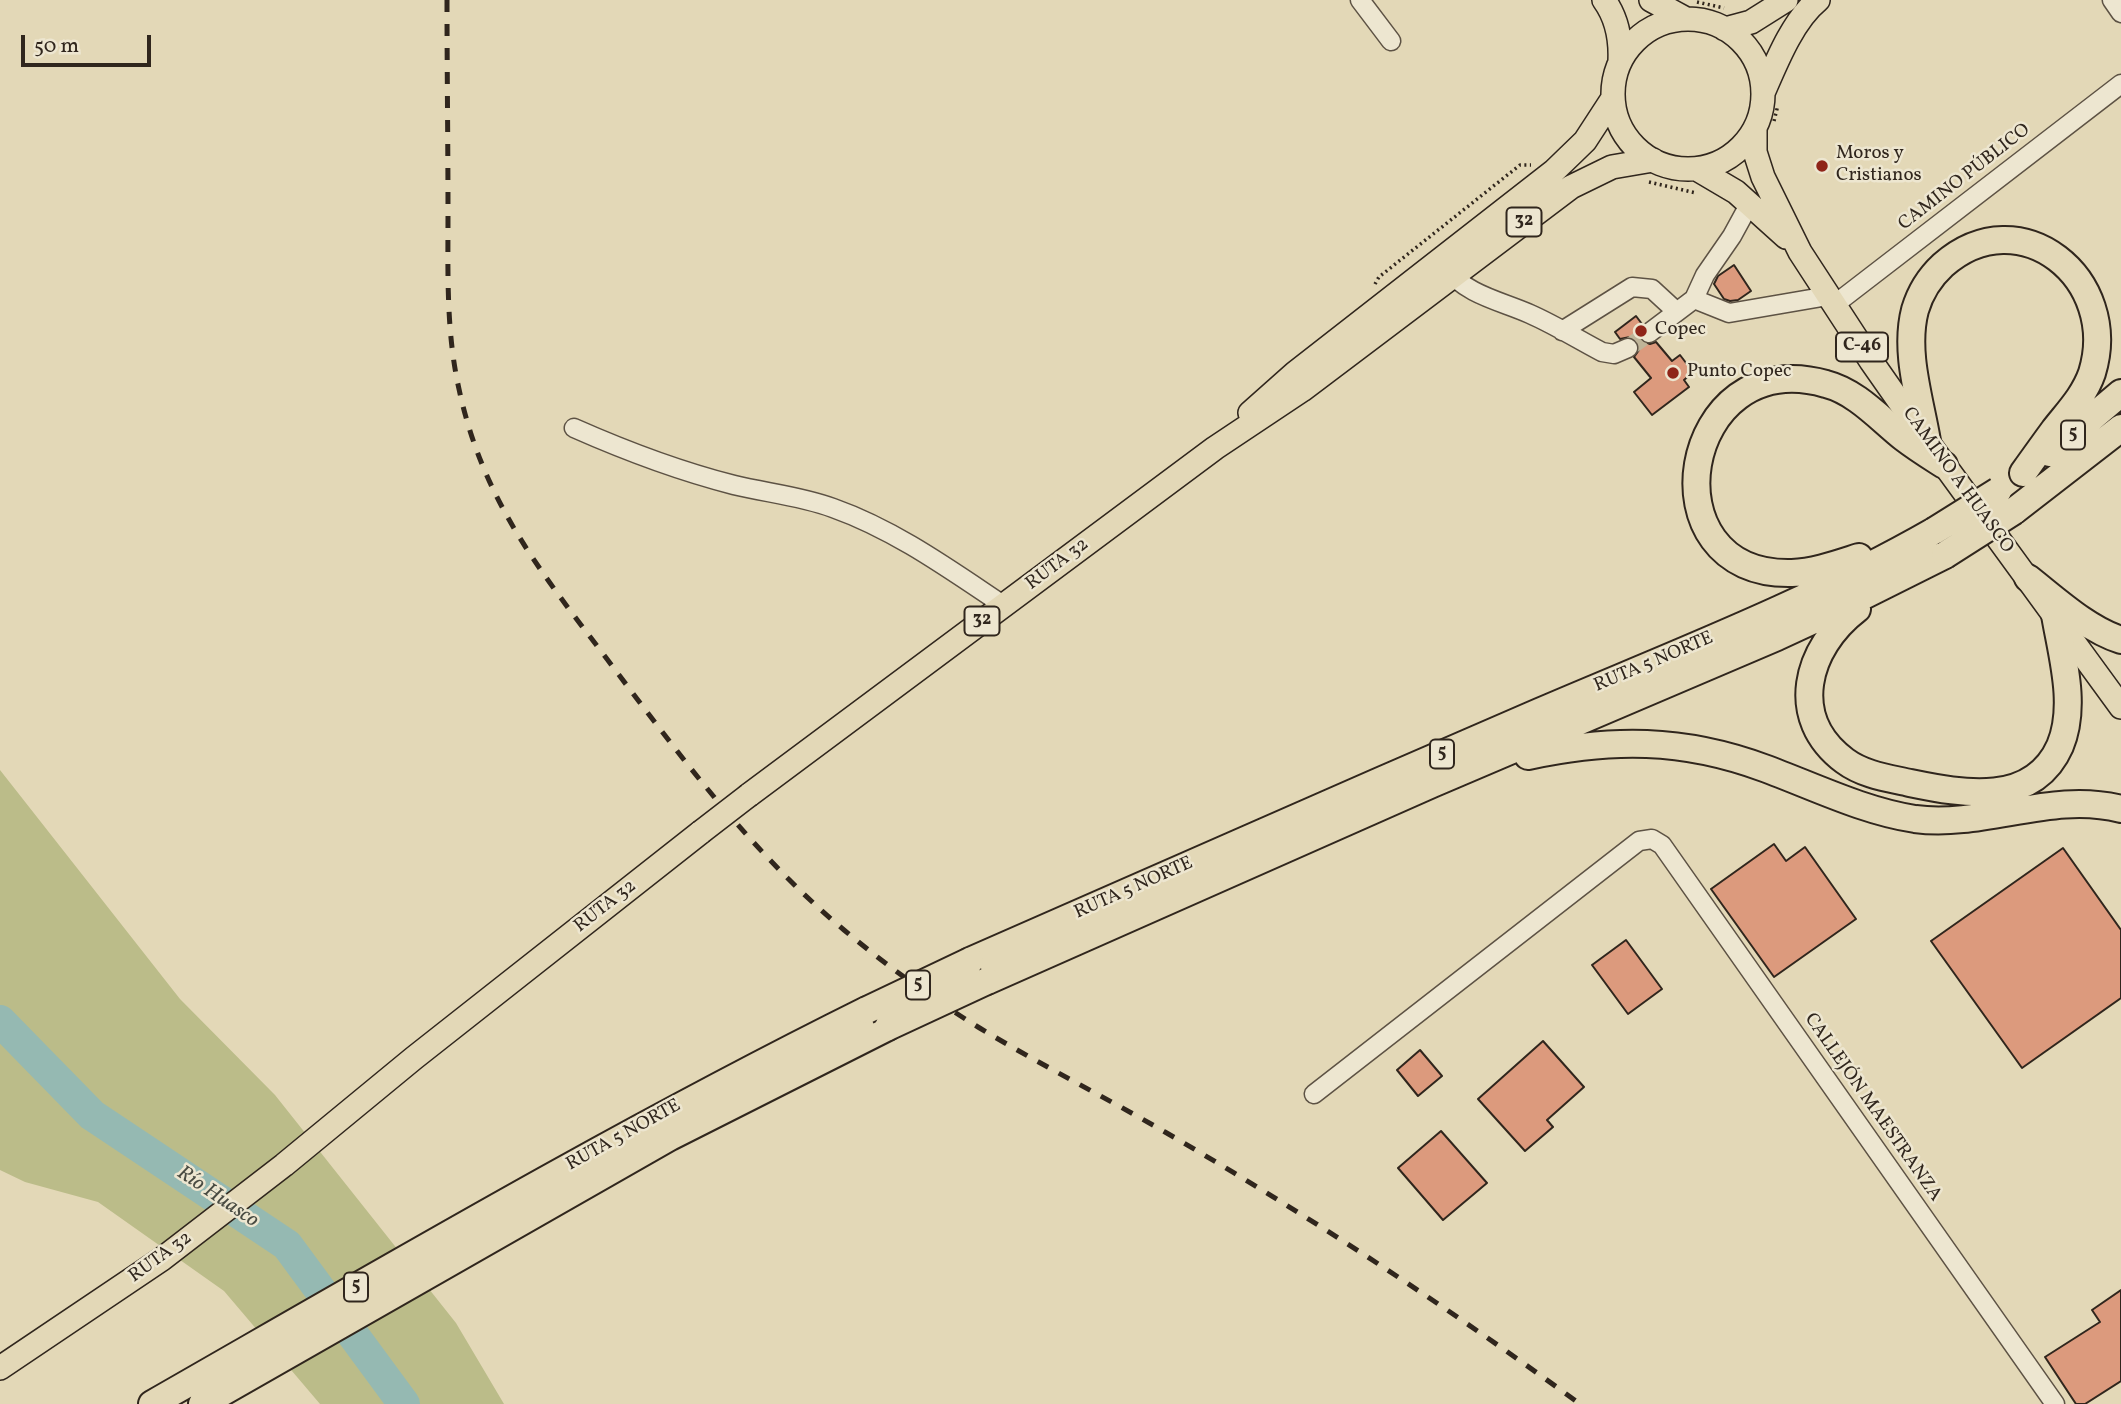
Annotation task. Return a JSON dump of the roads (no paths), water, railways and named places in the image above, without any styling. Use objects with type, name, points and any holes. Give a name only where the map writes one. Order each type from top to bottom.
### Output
[{"type":"highway","points":[[1927,441],[1913,356],[1913,323],[1921,294],[1938,270],[1962,251],[1991,242],[2021,242],[2035,246],[2060,258],[2080,278],[2096,317],[2098,345],[2092,373],[2080,398],[2023,473]]},
{"type":"highway","points":[[1923,537],[1807,572],[1774,572],[1745,564],[1723,549],[1702,515],[1696,489],[1697,459],[1706,435],[1723,411],[1759,386],[1784,379],[1830,384],[1855,398],[1905,439],[1944,465]]},
{"type":"highway","name":"RUTA 5 NORTE","points":[[202,1404],[568,1180],[705,1091],[867,1010],[979,971],[1433,784],[1777,637],[1945,555],[2006,501],[2023,473],[2121,393]]},
{"type":"highway","name":"RUTA 5 NORTE","points":[[152,1404],[568,1180],[723,1110],[888,1027],[979,971],[1308,812],[1781,608],[1923,537],[2057,480],[2121,428]]},
{"type":"highway","points":[[2057,480],[2100,458],[2121,453]]},
{"type":"highway","points":[[2028,578],[2085,621],[2121,640]]},
{"type":"highway","points":[[1896,580],[1854,611],[1820,648],[1811,673],[1810,701],[1817,728],[1844,760],[1866,772],[1919,785],[1968,793],[1998,792],[2028,782],[2046,768],[2060,744],[2067,708],[2056,615]]},
{"type":"highway","points":[[1433,784],[1559,749],[1636,742],[1682,746],[1734,757],[1866,807],[1914,819],[1974,817],[2066,803],[2094,803],[2121,809]]},
{"type":"main road","points":[[1604,0],[1612,11],[1619,34],[1620,61]]},
{"type":"main road","points":[[1651,0],[1687,10]]},
{"type":"main road","points":[[1763,93],[1782,52],[1809,8],[1818,0]]},
{"type":"main road","points":[[1726,19],[1742,26],[1774,4]]},
{"type":"main road","name":"32","points":[[1613,98],[1620,61],[1647,31],[1673,21],[1687,10],[1700,20],[1726,19]]},
{"type":"main road","points":[[1697,169],[1718,162],[1737,151],[1755,128],[1762,105],[1762,80],[1753,56],[1726,19]]},
{"type":"main road","points":[[1613,98],[1621,127],[1640,151],[1649,170]]},
{"type":"main road","name":"RUTA 32","points":[[1446,268],[1568,159],[1591,134],[1613,98]]},
{"type":"main road","name":"CAMINO A HUASCO","points":[[1755,128],[1755,152],[1763,177],[1800,252],[1927,441],[2121,707]]},
{"type":"main road","name":"32","points":[[1649,170],[1666,166],[1697,169]]},
{"type":"main road","name":"RUTA 32","points":[[1,1367],[173,1250],[284,1166],[414,1058],[701,832],[1215,448],[1295,373],[1446,268],[1571,187],[1612,167],[1649,170]]},
{"type":"main road","name":"CAMINO A HUASCO","points":[[1697,169],[1750,203],[1800,252]]},
{"type":"street","points":[[1360,0],[1391,41]]},
{"type":"street","points":[[2112,0],[2121,13]]},
{"type":"street","name":"CAMINO PÚBLICO","points":[[1831,300],[2121,84]]},
{"type":"street","points":[[1649,333],[1694,299],[1704,275],[1732,236],[1750,203]]},
{"type":"street","points":[[1446,268],[1488,298],[1531,314],[1602,352],[1614,354],[1628,348]]},
{"type":"street","points":[[1562,331],[1632,287],[1652,289],[1676,312]]},
{"type":"street","points":[[1694,299],[1729,313],[1831,300]]},
{"type":"street","points":[[574,428],[626,450],[700,475],[803,499],[859,518],[924,553],[1003,605]]},
{"type":"street","name":"CALLEJÓN MAESTRANZA","points":[[1314,1094],[1639,841],[1652,839],[1662,845],[2055,1404]]},
{"type":"waterway","name":"Río Huasco","points":[[0,1021],[92,1115],[287,1245],[404,1404]]},
{"type":"tunnel","points":[[1628,348],[1649,333]]},
{"type":"railway","points":[[447,0],[449,302],[455,367],[470,429],[499,500],[537,564],[582,627],[718,802],[747,836],[810,900],[860,943],[943,1005],[1024,1054],[1218,1163],[1324,1229],[1428,1297],[1580,1404]]},
{"type":"place","name":"Moros y Cristianos","points":[[1822,166]]},
{"type":"place","name":"Copec","points":[[1641,331]]},
{"type":"place","name":"Punto Copec","points":[[1673,373]]}]
